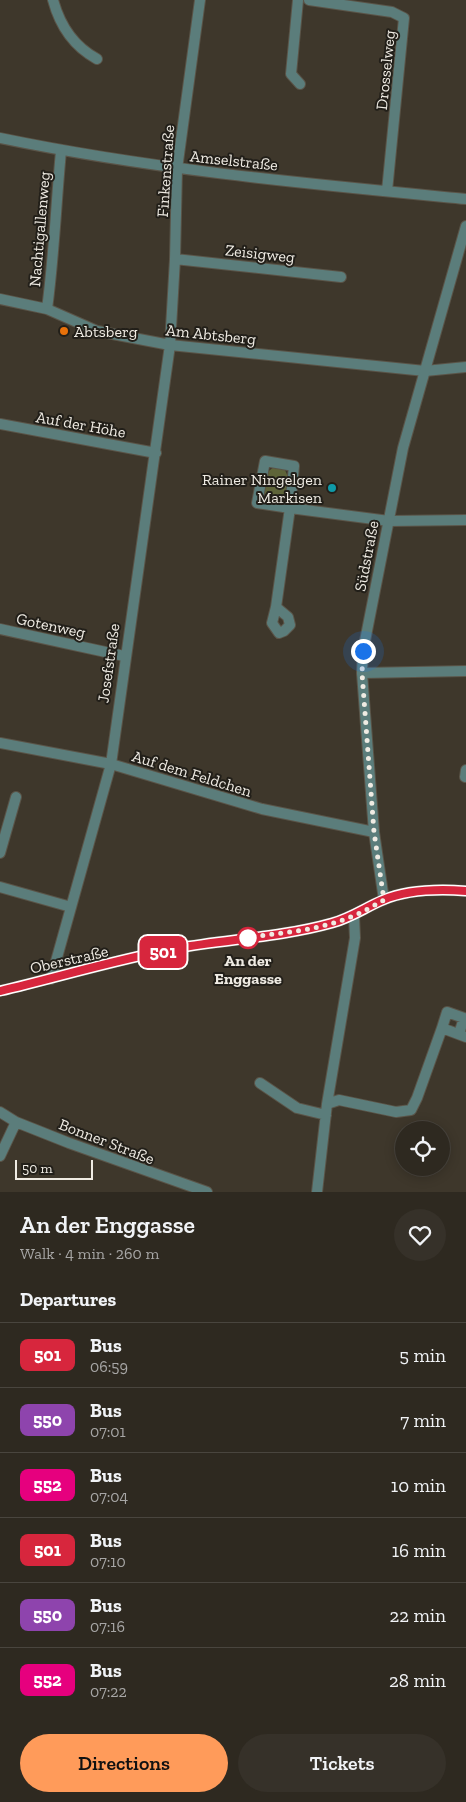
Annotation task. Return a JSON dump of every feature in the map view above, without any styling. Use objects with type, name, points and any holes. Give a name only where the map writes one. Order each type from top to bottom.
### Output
[{"type":"street","points":[[53,0],[59,22],[83,51],[97,59]]},
{"type":"street","name":"Finkenstraße","points":[[170,345],[175,258],[177,169],[200,0]]},
{"type":"street","points":[[298,0],[291,74],[300,84]]},
{"type":"street","name":"Drosselweg","points":[[309,0],[392,12],[404,18],[387,191]]},
{"type":"street","name":"Amselstraße","points":[[0,138],[61,151],[177,169],[466,199]]},
{"type":"street","name":"Nachtigallenweg","points":[[47,309],[54,258],[54,220],[61,151]]},
{"type":"street","name":"Südstraße","points":[[384,900],[374,832],[362,673],[363,651],[403,448],[466,226]]},
{"type":"street","name":"Zeisigweg","points":[[175,258],[341,277]]},
{"type":"street","name":"Am Abtsberg","points":[[0,299],[47,309],[97,331],[170,345],[425,371],[466,367]]},
{"type":"street","name":"Josefstraße","points":[[51,979],[111,764],[124,656],[156,453],[170,345]]},
{"type":"street","name":"Auf der Höhe","points":[[0,424],[156,453]]},
{"type":"street","points":[[276,607],[290,508],[294,466],[265,462],[257,503],[290,508],[388,521],[466,520]]},
{"type":"street","name":"Gotenweg","points":[[0,629],[124,656]]},
{"type":"street","points":[[362,673],[466,671]]},
{"type":"street","name":"Auf dem Feldchen","points":[[0,743],[111,764],[262,809],[374,832]]},
{"type":"street","points":[[0,853],[16,797]]},
{"type":"street","points":[[0,887],[71,907]]},
{"type":"street","name":"Oberstraße","points":[[0,991],[176,949],[294,932],[354,916],[384,900],[411,893],[437,889],[466,891]]},
{"type":"street","points":[[317,1192],[326,1110],[355,938],[354,916]]},
{"type":"street","points":[[260,1083],[297,1108],[326,1110],[339,1100],[396,1112],[411,1110],[418,1098],[447,1012],[464,1018],[462,1035],[442,1028]]},
{"type":"street","name":"Bonner Straße","points":[[0,1112],[16,1122],[189,1190],[206,1192]]},
{"type":"street","points":[[0,1156],[16,1122]]},
{"type":"green space","points":[[274,467],[285,470],[288,477],[285,495],[278,501],[268,499],[264,491],[266,473]]},
{"type":"bus line","name":"501","points":[[0,991],[176,949],[294,932],[332,923],[354,916],[384,900],[411,893],[437,889],[466,891]]},
{"type":"place","name":"Abtsberg","points":[[64,331]]},
{"type":"place","name":"Rainer Ningelgen Markisen","points":[[332,488]]},
{"type":"place","name":"An der Enggasse","points":[[248,938]]},
{"type":"route","points":[[248,938],[242,938],[294,932],[332,923],[354,916],[384,900],[374,832],[362,673],[363,651]]}]
